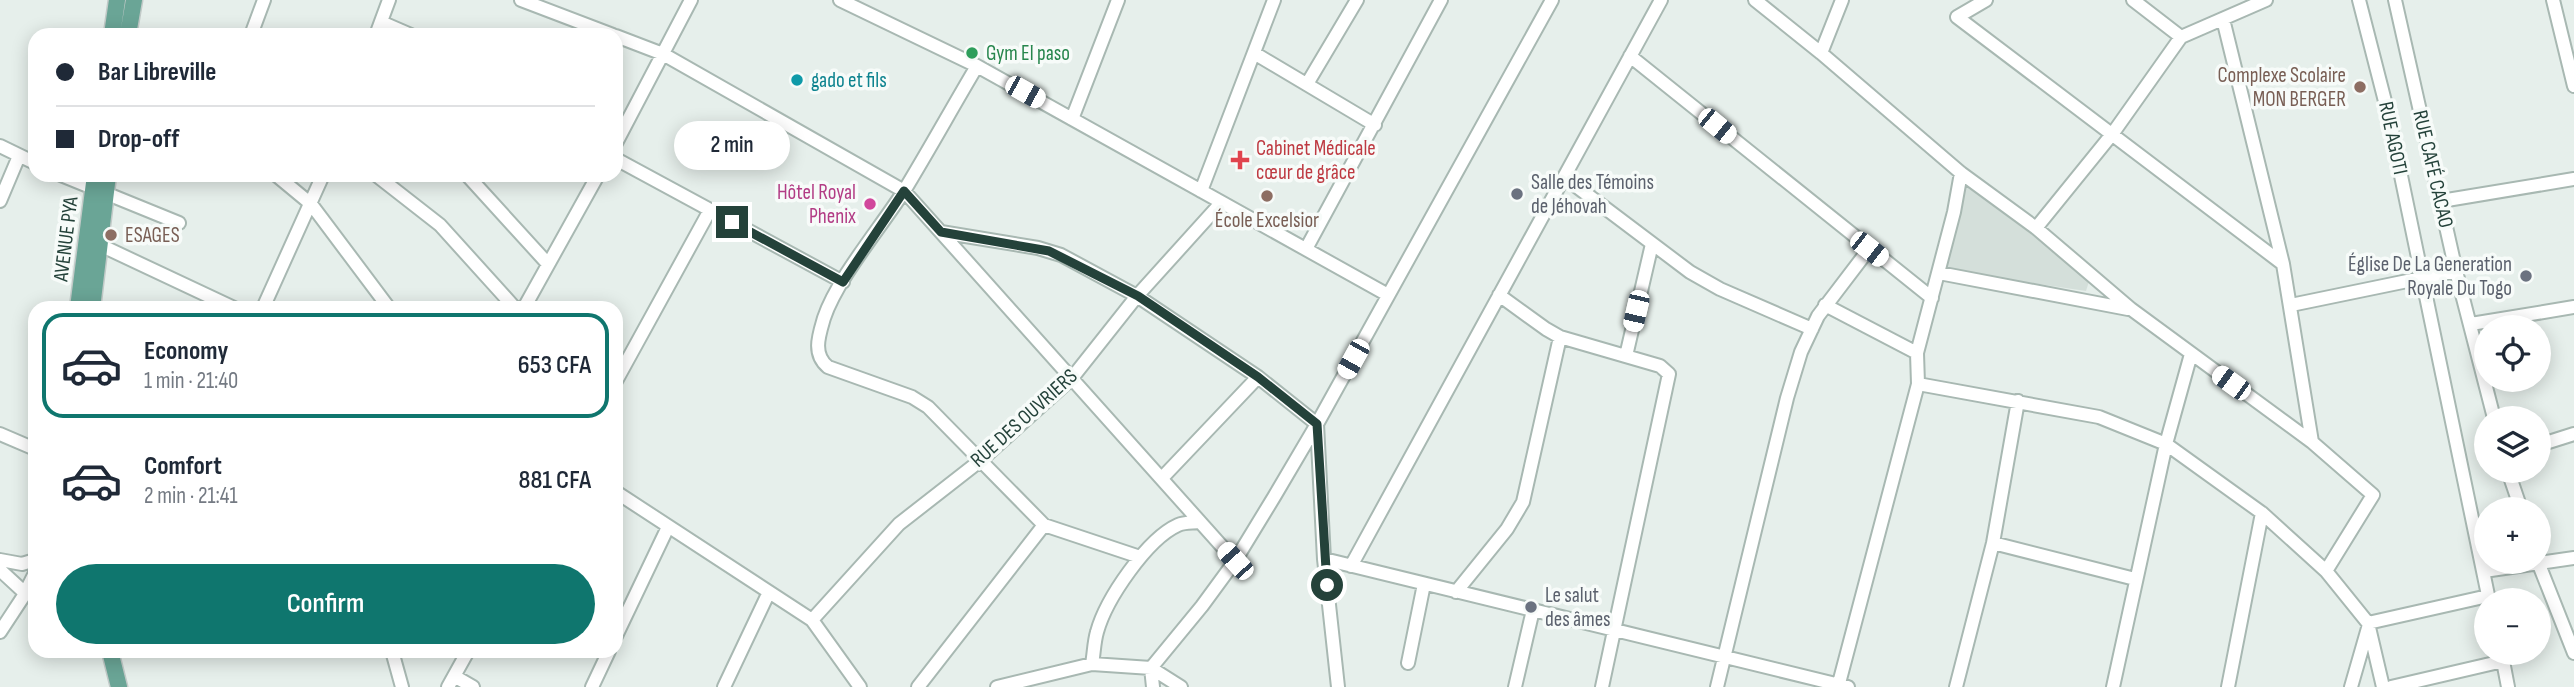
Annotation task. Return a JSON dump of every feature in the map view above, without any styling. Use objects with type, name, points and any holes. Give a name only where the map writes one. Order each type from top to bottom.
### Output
[{"type":"main road","points":[[113,28],[117,0]]},
{"type":"main road","points":[[129,28],[134,0]]},
{"type":"main road","name":"AVENUE PYA","points":[[93,301],[100,245],[98,186]]},
{"type":"main road","name":"AVENUE PYA","points":[[79,301],[98,186]]},
{"type":"main road","points":[[112,658],[119,687]]},
{"type":"street","points":[[254,28],[264,0]]},
{"type":"street","points":[[379,28],[389,0]]},
{"type":"street","points":[[522,0],[594,28]]},
{"type":"street","points":[[623,120],[663,54],[691,0]]},
{"type":"street","points":[[840,0],[858,3],[977,66],[1388,295]]},
{"type":"street","points":[[1072,118],[1118,0]]},
{"type":"street","points":[[1201,191],[1274,0]]},
{"type":"street","points":[[1307,84],[1357,0]]},
{"type":"street","points":[[1306,249],[1441,0]]},
{"type":"street","points":[[1153,687],[1151,668],[1235,561],[1317,424],[1552,0]]},
{"type":"street","points":[[1351,566],[1661,0]]},
{"type":"street","points":[[1755,0],[1822,53],[1961,173],[2036,228],[2131,309],[2312,442],[2373,495],[2326,571]]},
{"type":"street","points":[[1822,53],[1842,0]]},
{"type":"street","points":[[1986,0],[1957,17],[2283,264]]},
{"type":"street","points":[[2133,0],[2181,37]]},
{"type":"street","points":[[2036,228],[2113,133],[2181,37],[2266,0]]},
{"type":"street","name":"RUE AGOTI","points":[[2359,0],[2388,113],[2474,523]]},
{"type":"street","name":"RUE CAFÉ CACAO","points":[[2395,0],[2456,271],[2491,406]]},
{"type":"street","points":[[2553,0],[2572,65],[2574,86]]},
{"type":"street","points":[[2223,19],[2283,264],[2312,442]]},
{"type":"street","points":[[623,39],[663,54],[904,191],[1235,561]]},
{"type":"street","points":[[1254,53],[1375,125]]},
{"type":"street","points":[[1630,56],[1932,298]]},
{"type":"street","points":[[977,66],[904,191],[843,282],[824,318],[817,349],[828,367],[921,402],[1044,525],[1140,557]]},
{"type":"street","points":[[0,146],[28,160]]},
{"type":"street","points":[[0,201],[19,156]]},
{"type":"street","points":[[623,163],[843,282]]},
{"type":"street","points":[[1324,559],[1842,686],[1918,384],[1917,353],[1939,273],[1961,173]]},
{"type":"street","points":[[1564,177],[1690,272],[1720,289],[1812,329]]},
{"type":"street","points":[[2441,201],[2574,179]]},
{"type":"street","points":[[284,182],[311,204],[384,301]]},
{"type":"street","points":[[266,301],[320,182]]},
{"type":"street","points":[[385,182],[440,225],[509,301]]},
{"type":"street","points":[[473,182],[548,264]]},
{"type":"street","points":[[528,301],[594,182]]},
{"type":"street","points":[[98,186],[179,223]]},
{"type":"street","name":"RUE DES OUVRIERS","points":[[813,620],[899,524],[981,460],[1072,378],[1138,296],[1221,202]]},
{"type":"street","points":[[623,368],[710,210]]},
{"type":"street","points":[[941,232],[1049,251],[1138,296],[1258,377],[1317,424],[1324,559],[1338,687]]},
{"type":"street","points":[[1626,356],[1652,244]]},
{"type":"street","points":[[100,245],[219,301]]},
{"type":"street","points":[[1717,687],[1787,398],[1801,352],[1825,305],[1869,249]]},
{"type":"street","points":[[2291,305],[2456,271]]},
{"type":"street","points":[[1939,273],[2131,309]]},
{"type":"street","points":[[1499,295],[1546,330],[1560,337],[1660,366],[1669,374],[1602,687]]},
{"type":"street","points":[[1825,305],[1917,353]]},
{"type":"street","points":[[2471,324],[2574,307]]},
{"type":"street","points":[[1456,592],[1507,529],[1523,502],[1560,337]]},
{"type":"street","points":[[2113,687],[2166,444],[2191,354]]},
{"type":"street","points":[[1162,478],[1258,377]]},
{"type":"street","points":[[1918,384],[2099,417],[2166,444],[2262,513],[2326,571],[2368,625],[2384,687]]},
{"type":"street","points":[[1956,687],[1993,543],[2018,401]]},
{"type":"street","points":[[0,434],[28,446]]},
{"type":"street","points":[[2551,441],[2574,434]]},
{"type":"street","points":[[623,497],[813,620],[860,687]]},
{"type":"street","points":[[2228,687],[2262,513]]},
{"type":"street","points":[[1092,664],[1097,632],[1105,613],[1140,557],[1160,536],[1175,526],[1199,522]]},
{"type":"street","points":[[918,687],[1044,525]]},
{"type":"street","points":[[623,621],[668,527]]},
{"type":"street","points":[[1993,543],[2135,579]]},
{"type":"street","points":[[2551,561],[2574,558]]},
{"type":"street","points":[[0,560],[22,564],[28,562]]},
{"type":"street","points":[[0,570],[28,593],[0,632]]},
{"type":"street","points":[[2543,574],[2574,653]]},
{"type":"street","points":[[1408,663],[1424,584]]},
{"type":"street","points":[[724,687],[769,592]]},
{"type":"street","points":[[2368,625],[2474,601]]},
{"type":"street","points":[[1515,687],[1533,610]]},
{"type":"street","points":[[2351,687],[2368,625]]},
{"type":"street","points":[[394,658],[402,687]]},
{"type":"street","points":[[464,658],[451,682],[473,687]]},
{"type":"street","points":[[592,687],[606,658]]},
{"type":"street","points":[[997,687],[1092,664],[1151,668],[1181,687]]},
{"type":"street","points":[[2390,687],[2474,664]]},
{"type":"street","points":[[2504,665],[2508,687]]},
{"type":"shaded area","points":[[1965,185],[2090,278],[2086,291],[1944,270]]},
{"type":"place","name":"Gym El paso","points":[[972,53]]},
{"type":"place","name":"gado et fils","points":[[797,80]]},
{"type":"place","name":"Complexe Scolaire MON BERGER","points":[[2360,87]]},
{"type":"place","name":"Cabinet Médicale cœur de grâce","points":[[1240,160]]},
{"type":"place","name":"Salle des Témoins de Jéhovah","points":[[1517,194]]},
{"type":"place","name":"École Excelsior","points":[[1267,196]]},
{"type":"place","name":"Hôtel Royal Phenix","points":[[870,204]]},
{"type":"place","name":"ESAGES","points":[[111,235]]},
{"type":"place","name":"Église De La Generation Royale Du Togo","points":[[2526,276]]},
{"type":"place","name":"Le salut des âmes","points":[[1531,607]]},
{"type":"route","points":[[732,222],[843,282],[904,191],[941,232],[1049,251],[1138,296],[1258,377],[1317,424],[1327,585]]}]
